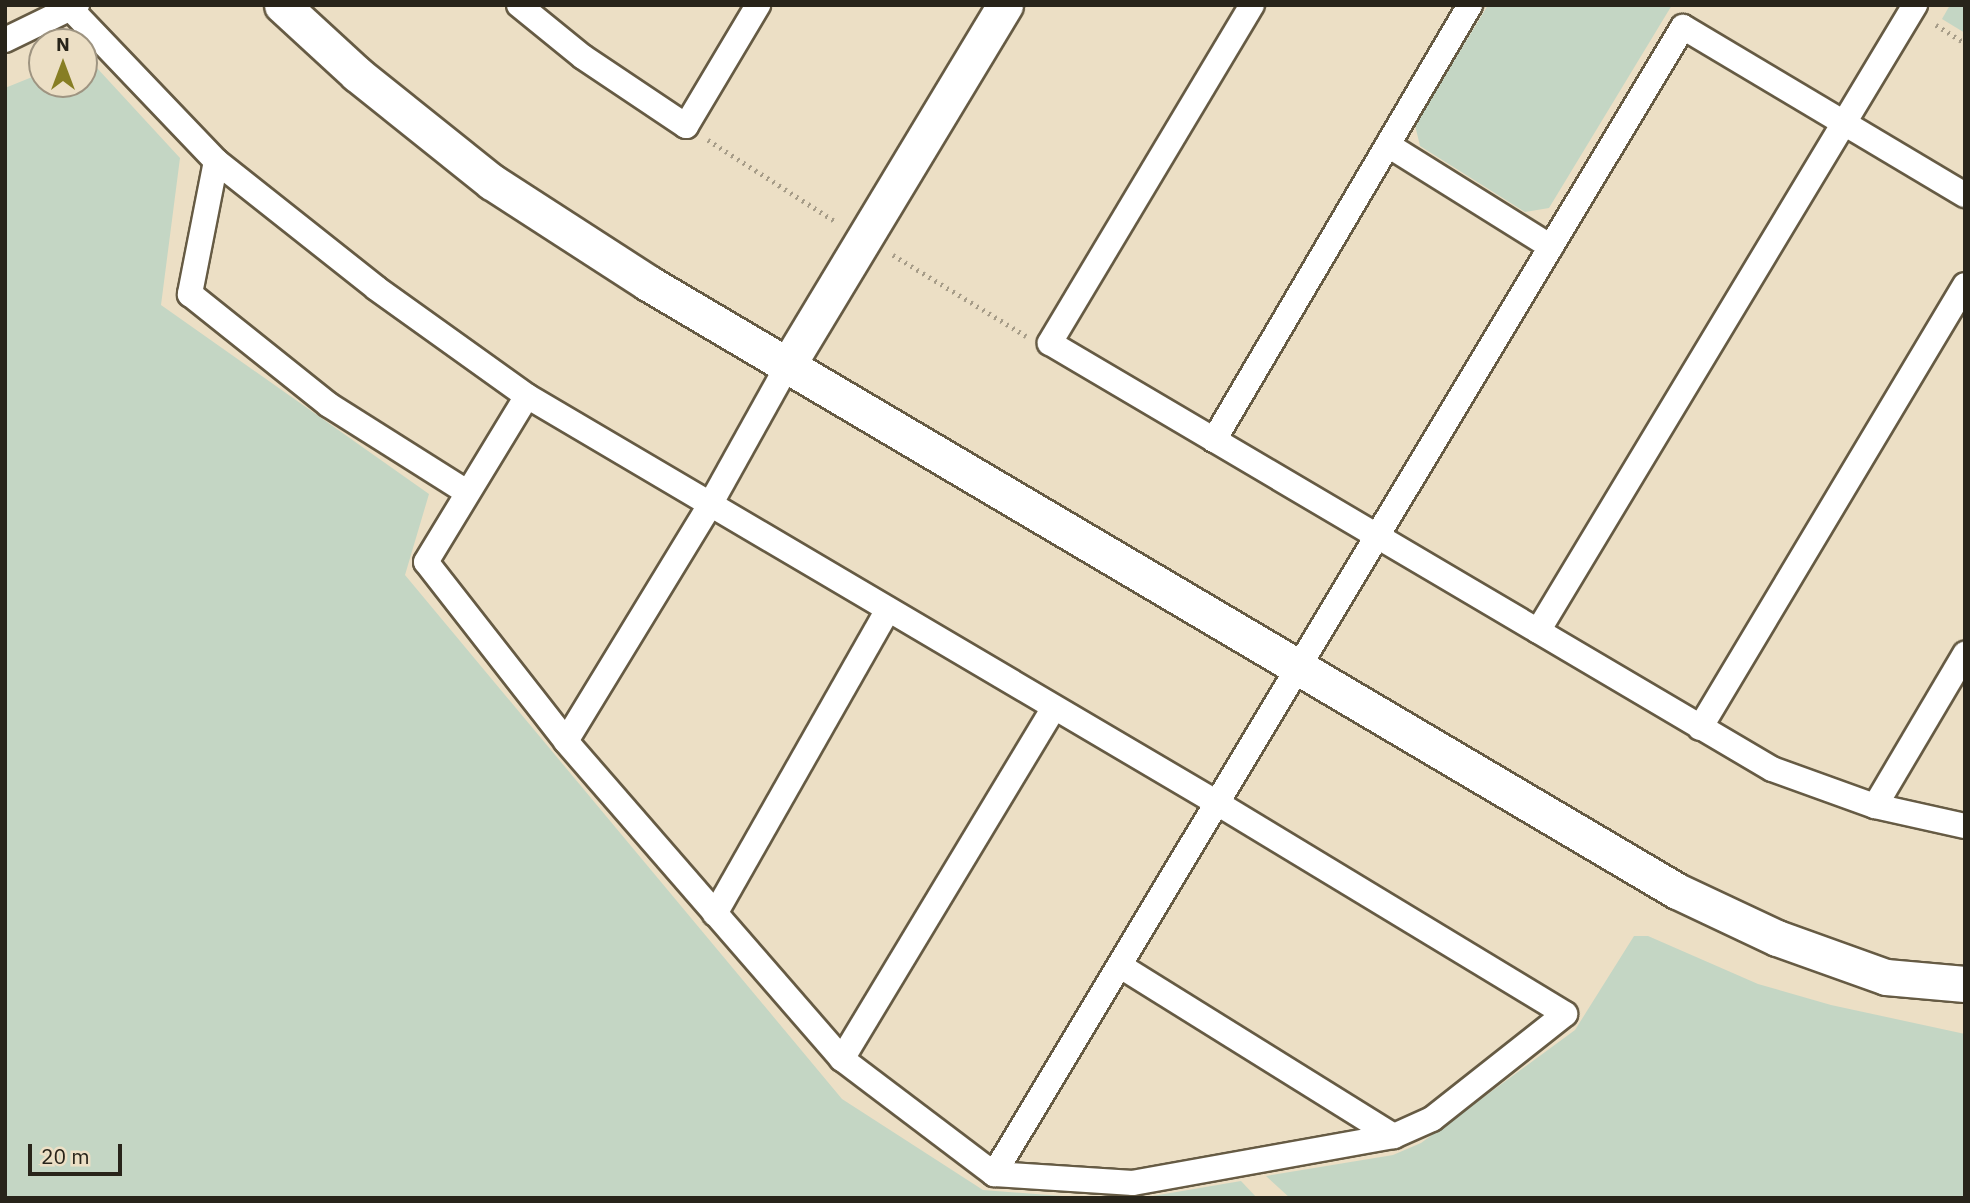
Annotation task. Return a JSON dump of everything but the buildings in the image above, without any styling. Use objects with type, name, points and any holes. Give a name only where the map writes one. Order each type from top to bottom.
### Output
[{"type":"street","points":[[282,5],[357,74],[492,182],[648,283],[789,363],[1298,670],[1689,897],[1777,939],[1886,977],[1965,984]]},
{"type":"street","points":[[519,5],[583,57],[686,126],[758,5]]},
{"type":"street","points":[[566,741],[711,503],[789,363],[1005,5]]},
{"type":"street","points":[[1252,5],[1051,343],[1772,769],[1875,806],[1965,826]]},
{"type":"street","points":[[1214,440],[1469,5]]},
{"type":"street","points":[[1538,631],[1915,5]]},
{"type":"street","points":[[5,40],[72,7],[216,161],[376,288],[527,396],[711,503],[1053,709],[1217,803],[1565,1014],[1432,1119],[1394,1136],[1133,1183],[994,1174],[842,1059],[566,741],[426,562],[465,491],[527,396]]},
{"type":"street","points":[[994,1174],[1122,967],[1217,803],[1683,27],[1965,195]]},
{"type":"street","points":[[1388,145],[1551,247]]},
{"type":"street","points":[[216,161],[190,294],[329,405],[465,491]]},
{"type":"street","points":[[1700,728],[1965,285]]},
{"type":"street","points":[[715,914],[888,610]]},
{"type":"street","points":[[1875,806],[1965,654]]},
{"type":"street","points":[[842,1059],[1053,709]]},
{"type":"street","points":[[1122,967],[1394,1136]]},
{"type":"path","points":[[686,126],[839,224]]},
{"type":"path","points":[[893,256],[1027,337],[1051,343]]},
{"type":"green space","points":[[1488,5],[1672,5],[1549,208],[1525,212],[1420,146],[1415,125]]},
{"type":"green space","points":[[1950,5],[1965,5],[1965,33],[1942,19]]},
{"type":"green space","points":[[98,69],[180,158],[161,305],[429,494],[405,575],[842,1099],[983,1190],[1089,1198],[5,1198],[5,88],[28,79],[28,98],[98,98]]},
{"type":"green space","points":[[1634,936],[1648,936],[1758,984],[1831,1005],[1965,1034],[1965,1198],[1290,1198],[1266,1176],[1393,1155],[1421,1143],[1575,1030]]},
{"type":"green space","points":[[1241,1181],[1257,1198],[1141,1198]]}]
